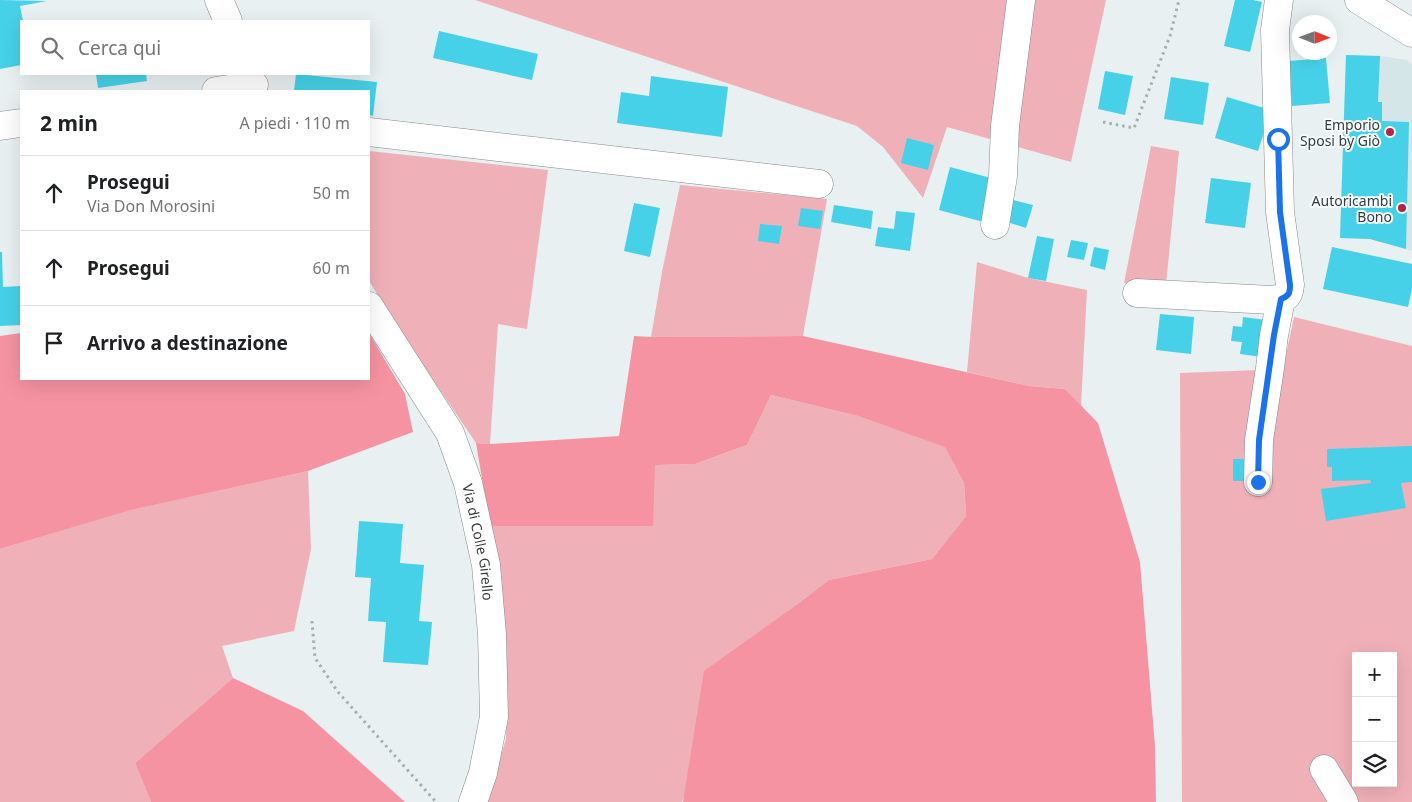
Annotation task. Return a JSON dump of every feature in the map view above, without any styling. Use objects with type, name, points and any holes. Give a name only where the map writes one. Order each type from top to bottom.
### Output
[{"type":"street","points":[[219,0],[228,20]]},
{"type":"street","points":[[995,224],[1003,176],[1005,126],[1021,0]]},
{"type":"street","points":[[1138,292],[1271,300],[1281,299],[1290,293],[1280,212],[1275,30],[1280,0]]},
{"type":"street","points":[[1359,0],[1412,33]]},
{"type":"street","points":[[221,90],[253,83]]},
{"type":"street","points":[[0,126],[20,123]]},
{"type":"street","points":[[370,132],[819,184]]},
{"type":"street","points":[[1258,482],[1259,440],[1281,299]]},
{"type":"street","name":"Via di Colle Girello","points":[[370,308],[450,433],[468,483],[486,565],[492,634],[494,718],[483,774],[473,802]]},
{"type":"street","points":[[1324,769],[1344,802]]},
{"type":"path","points":[[1103,122],[1134,128],[1170,36],[1179,0]]},
{"type":"path","points":[[312,621],[315,658],[333,685],[436,802]]},
{"type":"shaded area","points":[[475,0],[1106,0],[1071,162],[947,127],[923,198],[883,147],[857,126]]},
{"type":"shaded area","points":[[1346,55],[1380,56],[1407,60],[1412,64],[1412,251],[1370,239],[1340,238]]},
{"type":"shaded area","points":[[1151,146],[1179,151],[1166,285],[1124,283]]},
{"type":"shaded area","points":[[370,151],[548,170],[527,329],[498,324],[490,444],[476,443],[406,340],[370,283]]},
{"type":"shaded area","points":[[680,185],[827,199],[803,336],[651,337]]},
{"type":"shaded area","points":[[977,262],[1028,278],[1087,290],[1081,406],[1065,389],[1029,386],[967,372]]},
{"type":"shaded area","points":[[1294,317],[1412,346],[1412,802],[1182,802],[1180,373],[1283,369]]},
{"type":"shaded area","points":[[20,333],[20,380],[370,380],[370,335],[405,394],[413,432],[308,471],[131,510],[0,549],[0,336]]},
{"type":"shaded area","points":[[634,336],[803,336],[1029,386],[1065,389],[1098,423],[1140,562],[1155,746],[1156,802],[683,802],[704,671],[829,580],[932,559],[966,516],[964,483],[945,447],[858,416],[771,395],[747,445],[695,464],[655,465],[653,526],[490,526],[476,443],[490,444],[619,436]]},
{"type":"shaded area","points":[[771,395],[858,416],[945,446],[964,483],[966,516],[932,559],[829,580],[788,611],[683,802],[487,802],[506,739],[507,674],[490,526],[652,526],[654,465],[695,464],[747,445]]},
{"type":"shaded area","points":[[308,471],[311,549],[294,631],[222,646],[233,678],[135,763],[151,802],[0,802],[0,549],[130,510]]},
{"type":"shaded area","points":[[233,678],[303,711],[405,802],[151,802],[135,763]]},
{"type":"building","points":[[0,0],[47,1],[20,6],[23,20],[20,20],[20,65],[0,69]]},
{"type":"building","points":[[1235,0],[1262,2],[1250,52],[1224,46]]},
{"type":"building","points":[[439,31],[538,54],[532,80],[433,58]]},
{"type":"building","points":[[1346,55],[1380,56],[1378,102],[1382,102],[1382,121],[1409,122],[1406,249],[1370,239],[1340,238]]},
{"type":"building","points":[[1326,60],[1330,103],[1292,106],[1289,61]]},
{"type":"building","points":[[1105,71],[1133,76],[1125,115],[1098,109]]},
{"type":"building","points":[[96,75],[146,75],[147,81],[98,88]]},
{"type":"building","points":[[296,75],[377,82],[373,116],[370,115],[370,90],[294,90]]},
{"type":"building","points":[[651,76],[728,87],[722,137],[617,123],[621,92],[649,96]]},
{"type":"building","points":[[1171,77],[1209,83],[1203,125],[1164,119]]},
{"type":"building","points":[[1227,97],[1271,110],[1258,151],[1215,138]]},
{"type":"building","points":[[907,138],[934,145],[928,170],[901,163]]},
{"type":"building","points":[[950,167],[998,180],[987,223],[939,210]]},
{"type":"building","points":[[1211,178],[1251,183],[1245,228],[1205,223]]},
{"type":"building","points":[[1013,200],[1033,205],[1026,228],[1007,222]]},
{"type":"building","points":[[634,203],[660,208],[650,257],[624,251]]},
{"type":"building","points":[[834,205],[873,211],[871,229],[831,222]]},
{"type":"building","points":[[801,208],[823,211],[820,229],[798,226]]},
{"type":"building","points":[[896,211],[915,213],[910,251],[875,246],[878,227],[894,229]]},
{"type":"building","points":[[760,224],[782,226],[779,244],[758,241]]},
{"type":"building","points":[[1037,236],[1054,239],[1046,281],[1028,278]]},
{"type":"building","points":[[1071,240],[1088,243],[1084,260],[1067,257]]},
{"type":"building","points":[[1094,247],[1109,250],[1105,270],[1090,266]]},
{"type":"building","points":[[1332,247],[1412,264],[1412,289],[1408,307],[1323,289]]},
{"type":"building","points":[[0,252],[2,252],[3,287],[20,286],[20,325],[0,326]]},
{"type":"building","points":[[1160,314],[1194,317],[1191,354],[1156,350]]},
{"type":"building","points":[[1243,317],[1273,321],[1269,358],[1240,354],[1242,342],[1231,341],[1233,326],[1242,327]]},
{"type":"building","points":[[1412,446],[1412,482],[1401,483],[1406,508],[1326,521],[1321,489],[1371,483],[1370,480],[1332,481],[1332,467],[1327,467],[1327,449]]},
{"type":"building","points":[[1233,459],[1251,459],[1251,481],[1233,481]]},
{"type":"building","points":[[359,521],[403,524],[400,563],[424,565],[419,621],[432,622],[428,665],[383,662],[386,622],[368,621],[371,578],[355,577]]},
{"type":"place","name":"Emporio Sposi by Giò","points":[[1390,132]]},
{"type":"place","name":"Autoricambi Bono","points":[[1402,208]]},
{"type":"route","points":[[1258,482],[1259,440],[1274,335],[1281,299],[1290,293],[1280,212],[1278,139]]}]
